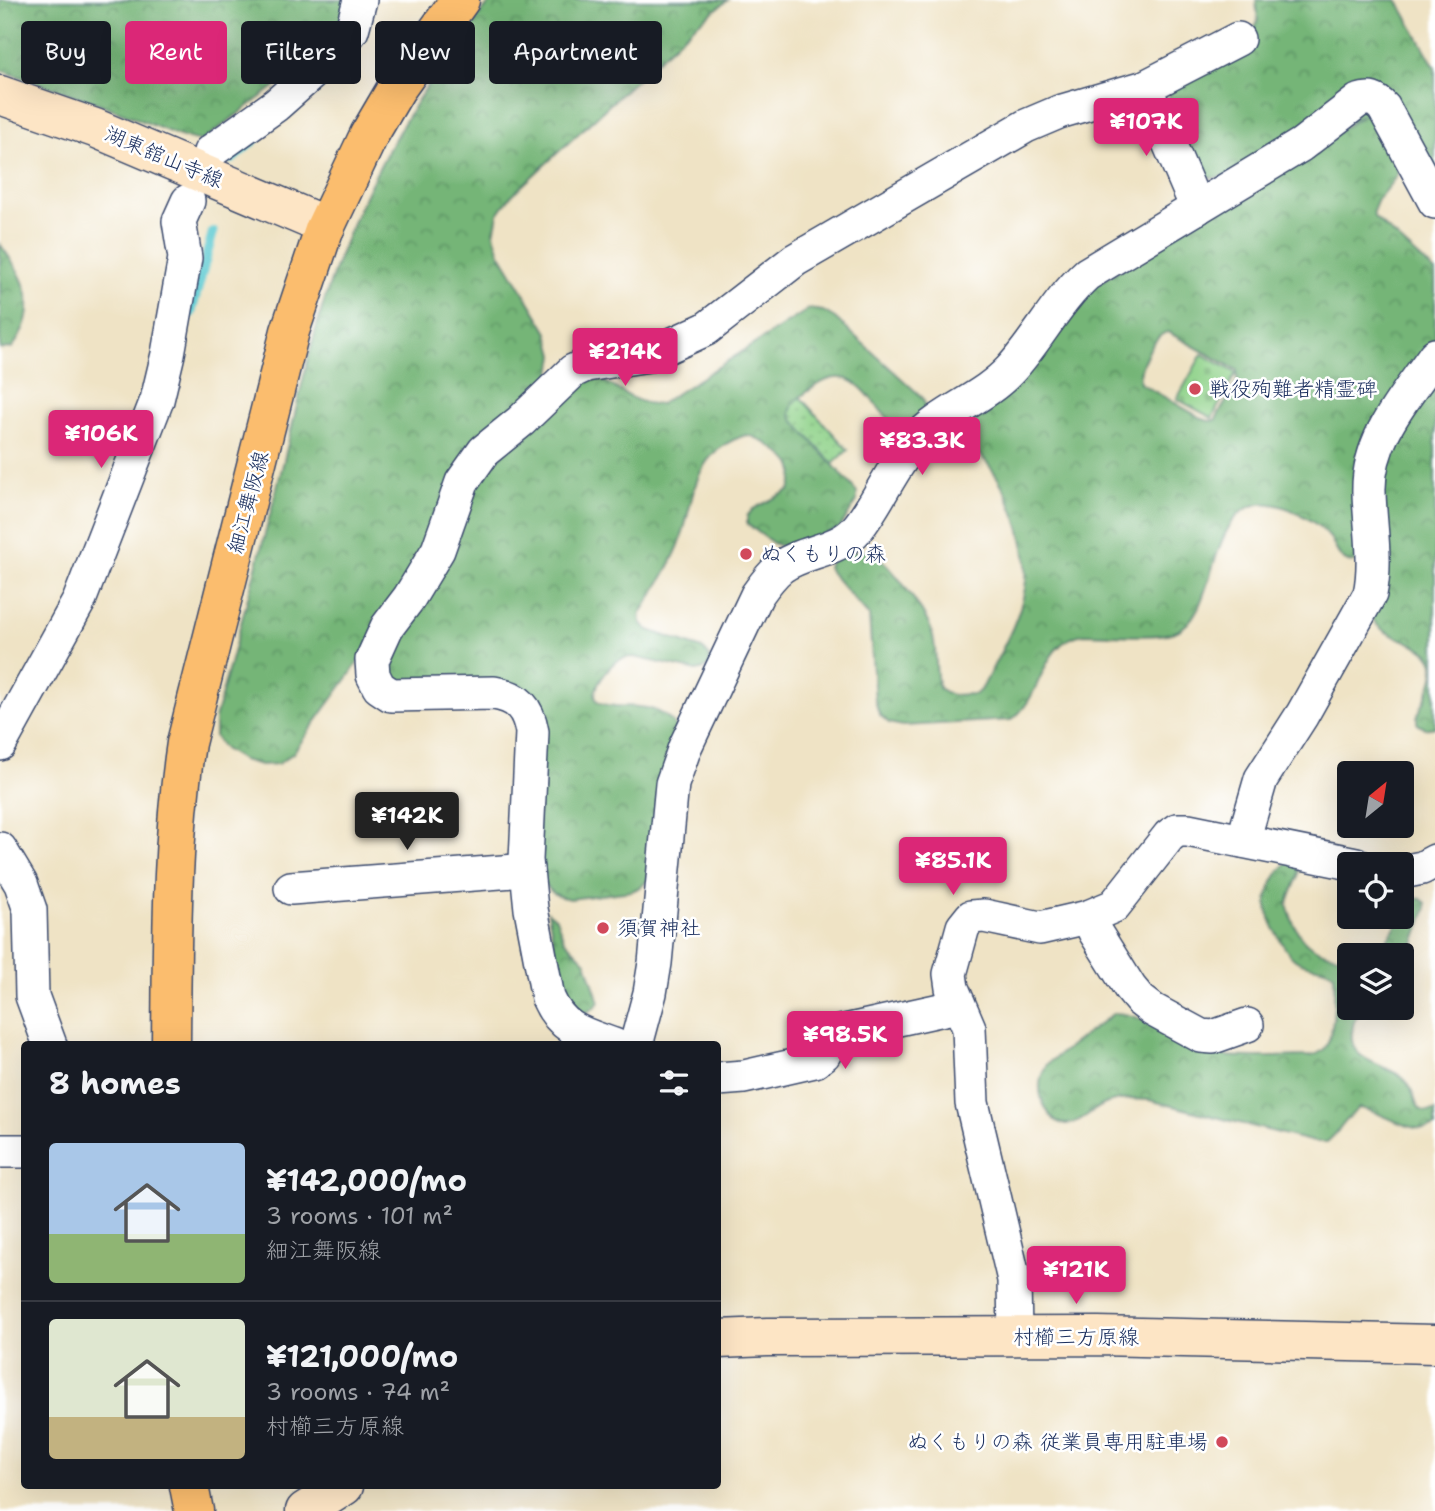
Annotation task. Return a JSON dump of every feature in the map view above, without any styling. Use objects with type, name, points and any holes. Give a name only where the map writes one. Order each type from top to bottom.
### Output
[{"type":"main road","name":"細江舞阪線","points":[[171,1041],[173,869],[177,806],[186,743],[290,331],[326,226],[369,135],[396,89],[460,0]]},
{"type":"main road","name":"湖東舘山寺線","points":[[0,95],[107,133],[326,226]]},
{"type":"main road","name":"村櫛三方原線","points":[[721,1339],[1015,1336],[1435,1343]]},
{"type":"main road","points":[[190,1489],[194,1511]]},
{"type":"main road","points":[[305,1511],[339,1489]]},
{"type":"street","points":[[209,152],[276,106],[329,58],[352,30],[360,0]]},
{"type":"street","points":[[603,1041],[564,1024],[554,1012],[548,998],[531,909],[527,870],[526,836],[532,732],[530,717],[522,704],[509,695],[494,693],[391,695],[379,687],[373,674],[372,660],[387,627],[409,598],[438,550],[462,482],[484,451],[521,421],[573,372],[586,365],[649,355],[706,329],[795,260],[1026,126],[1059,112],[1145,87],[1238,40]]},
{"type":"street","points":[[1145,87],[1197,208]]},
{"type":"street","points":[[637,1041],[655,963],[672,784],[685,747],[757,595],[768,580],[782,567],[834,546],[857,529],[916,440],[937,421],[979,397],[1010,370],[1069,293],[1087,274],[1301,145],[1358,101],[1368,98],[1378,100],[1435,202]]},
{"type":"street","points":[[0,744],[79,601],[157,400],[169,355],[185,258],[179,221],[188,201]]},
{"type":"street","points":[[1243,841],[1261,779],[1302,715],[1370,594],[1374,576],[1369,490],[1377,443],[1388,422],[1435,355]]},
{"type":"street","points":[[1015,1336],[1014,1280],[972,1103],[969,1028],[950,974],[963,928],[971,917],[984,916],[1040,928],[1088,916],[1114,906],[1169,836],[1177,830],[1337,860]]},
{"type":"street","points":[[0,849],[20,884],[30,910],[32,996],[49,1041]]},
{"type":"street","points":[[1414,869],[1435,861]]},
{"type":"street","points":[[291,888],[527,870]]},
{"type":"street","points":[[1088,916],[1130,988],[1153,1010],[1200,1035],[1213,1037],[1247,1025]]},
{"type":"street","points":[[721,1079],[744,1077],[814,1062],[824,1054],[835,1033],[949,1008],[958,1003]]},
{"type":"street","points":[[0,1151],[21,1151]]},
{"type":"green space","points":[[0,0],[351,0],[339,21],[241,21],[241,84],[278,84],[202,141],[182,137],[103,105],[41,84],[111,84],[111,21],[21,21],[21,77],[0,70]]},
{"type":"green space","points":[[492,0],[728,0],[662,56],[662,21],[489,21],[489,84],[632,84],[510,197],[498,214],[494,234],[500,253],[548,333],[554,355],[551,374],[429,545],[351,673],[293,753],[278,764],[261,765],[242,760],[224,749],[215,737],[215,719],[328,289],[358,211],[376,173],[429,84],[475,84],[475,21]]},
{"type":"green space","points":[[1256,0],[1397,0],[1435,67],[1435,176],[1395,101],[1227,176],[1212,178],[1199,173],[1168,100],[1171,90],[1246,43],[1258,21]]},
{"type":"green space","points":[[1364,115],[1373,118],[1398,163],[1396,176],[1377,202],[1374,217],[1435,272],[1435,339],[1380,418],[1361,558],[1352,562],[1343,559],[1325,532],[1297,513],[1275,505],[1255,505],[1239,514],[1228,529],[1198,608],[1188,623],[1175,632],[1143,636],[1083,634],[1068,639],[1049,659],[1030,698],[1011,720],[903,726],[889,723],[879,714],[875,700],[869,616],[831,573],[828,567],[830,562],[862,551],[874,554],[893,572],[912,597],[931,629],[939,688],[951,695],[976,694],[983,687],[1018,614],[1025,588],[1025,555],[1022,537],[1002,485],[983,458],[963,439],[958,425],[1086,291]],"holes":[[[1168,332],[1237,370],[1237,383],[1215,420],[1209,421],[1140,383],[1141,369],[1152,345]]]},
{"type":"green space","points":[[0,244],[23,282],[28,307],[21,333],[12,348],[0,349]]},
{"type":"green space","points":[[809,309],[823,311],[835,318],[923,398],[927,410],[905,432],[891,422],[854,382],[843,378],[831,379],[800,397],[790,413],[793,420],[853,487],[857,493],[857,501],[839,529],[783,547],[747,524],[747,516],[753,509],[790,490],[794,470],[785,457],[765,443],[746,435],[727,443],[714,453],[704,466],[679,545],[640,619],[649,630],[702,649],[709,655],[710,664],[697,671],[634,657],[624,658],[610,667],[595,694],[598,701],[605,705],[655,710],[666,716],[677,729],[648,880],[632,891],[570,899],[561,897],[538,878],[539,713],[406,686],[382,672],[470,487],[568,389],[598,377],[635,399],[660,404]]},
{"type":"green space","points":[[1202,354],[1236,373],[1212,418],[1177,399]]},
{"type":"green space","points":[[1435,372],[1435,727],[1427,728],[1417,723],[1417,717],[1432,683],[1432,660],[1417,646],[1386,632],[1372,617],[1381,468]]},
{"type":"green space","points":[[800,397],[848,450],[833,464],[793,420],[790,413],[793,404]]},
{"type":"green space","points":[[1287,863],[1294,864],[1299,870],[1287,904],[1301,937],[1315,949],[1337,955],[1337,1020],[1356,1020],[1352,1034],[1357,1051],[1371,1062],[1405,1080],[1418,1107],[1427,1112],[1435,1111],[1435,1127],[1425,1129],[1406,1126],[1359,1108],[1327,1142],[1314,1142],[1149,1100],[1132,1099],[1105,1104],[1070,1124],[1059,1123],[1054,1119],[1043,1103],[1040,1090],[1041,1077],[1047,1064],[1114,1013],[1137,1018],[1191,1047],[1212,1054],[1240,1057],[1311,1056],[1323,1050],[1333,1023],[1334,974],[1299,962],[1286,950],[1270,919],[1267,907],[1272,883]]},
{"type":"green space","points":[[1414,899],[1421,899],[1426,903],[1426,910],[1414,943],[1385,943],[1394,929],[1414,929]]},
{"type":"green space","points":[[548,912],[556,918],[564,940],[586,962],[599,1002],[580,1014],[566,1011]]},
{"type":"waterway","points":[[232,159],[254,140]]},
{"type":"waterway","points":[[191,313],[213,232]]},
{"type":"place","name":"戦役殉難者精霊碑","points":[[1195,389]]},
{"type":"place","name":"ぬくもりの森","points":[[746,554]]},
{"type":"place","name":"須賀神社","points":[[603,928]]},
{"type":"place","name":"ぬくもりの森 従業員専用駐車場","points":[[1222,1442]]}]
